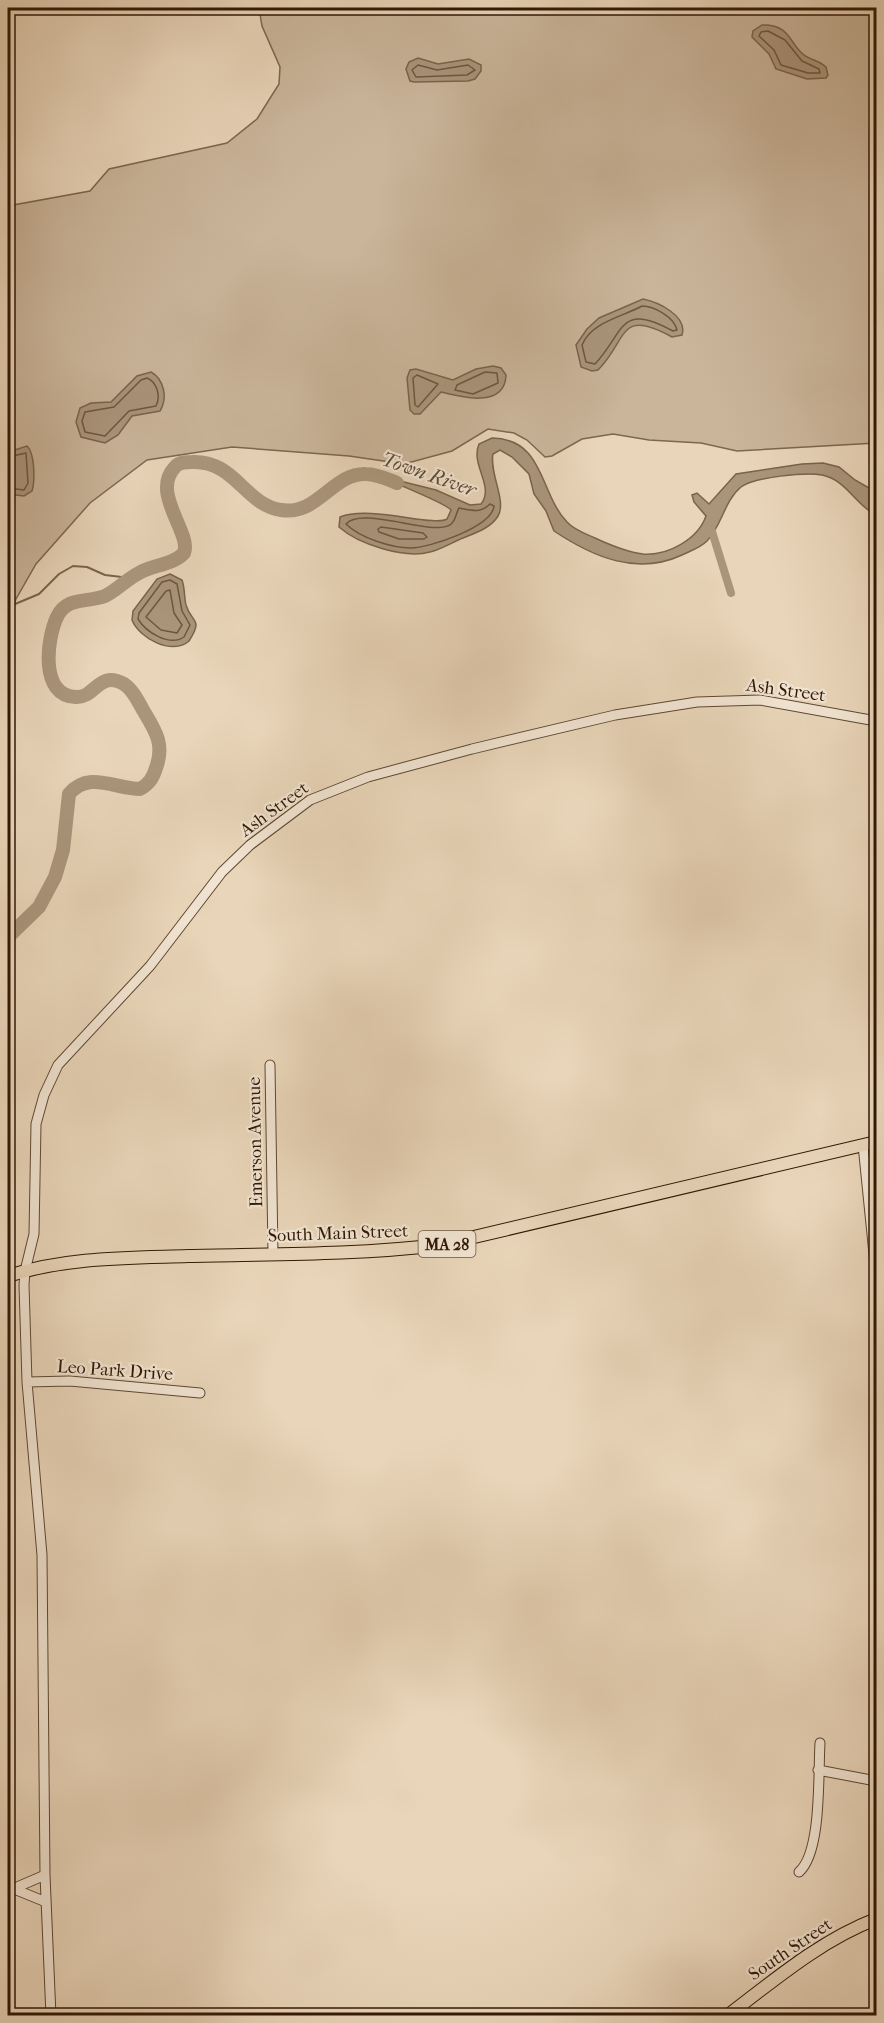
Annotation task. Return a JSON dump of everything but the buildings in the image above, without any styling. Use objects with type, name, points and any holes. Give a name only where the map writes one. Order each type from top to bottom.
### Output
[{"type":"main road","name":"South Main Street","points":[[8,1276],[100,1258],[383,1252],[440,1245],[876,1142]]},
{"type":"main road","name":"South Street","points":[[727,2016],[817,1951],[844,1934],[876,1919]]},
{"type":"street","name":"Ash Street","points":[[51,2016],[45,1875],[42,1555],[27,1382],[25,1271],[34,1234],[36,1124],[44,1095],[58,1065],[150,966],[222,872],[250,846],[310,800],[368,777],[472,749],[615,714],[697,702],[759,700],[876,721]]},
{"type":"street","name":"Emerson Avenue","points":[[270,1065],[273,1254]]},
{"type":"street","points":[[863,1145],[876,1274]]},
{"type":"street","name":"Leo Park Drive","points":[[27,1382],[70,1381],[200,1393]]},
{"type":"street","points":[[799,1872],[808,1862],[813,1848],[820,1743]]},
{"type":"street","points":[[818,1770],[876,1781]]},
{"type":"street","points":[[11,1890],[45,1875]]},
{"type":"street","points":[[11,1890],[46,1902]]},
{"type":"shaded area","points":[[259,8],[876,8],[876,443],[737,451],[701,443],[649,440],[613,434],[582,439],[552,456],[545,457],[527,440],[514,433],[488,429],[452,451],[404,464],[349,456],[232,447],[147,460],[90,503],[36,564],[16,599],[8,621],[8,206],[90,191],[109,169],[227,143],[257,119],[279,84],[280,67],[262,26]]},
{"type":"water","points":[[762,25],[784,31],[799,51],[826,67],[828,75],[826,78],[807,79],[776,69],[769,54],[752,37],[753,31]]},
{"type":"water","points":[[418,58],[438,64],[469,59],[481,65],[481,71],[475,79],[468,81],[410,81],[406,69],[409,62]]},
{"type":"water","points":[[643,299],[664,307],[676,316],[683,328],[682,335],[672,337],[642,325],[633,326],[620,338],[608,359],[598,370],[592,371],[581,367],[576,345],[587,329],[599,318]]},
{"type":"water","points":[[493,366],[501,368],[506,375],[504,386],[498,393],[490,397],[470,398],[441,392],[420,414],[414,414],[410,410],[407,378],[410,370],[416,369],[453,380],[476,369]]},
{"type":"water","points":[[151,372],[162,384],[164,400],[160,411],[132,416],[118,435],[105,443],[81,437],[76,422],[80,408],[91,403],[111,402],[137,376]]},
{"type":"water","points":[[492,438],[509,441],[522,447],[532,457],[558,510],[570,525],[606,543],[637,553],[662,552],[689,539],[706,516],[694,502],[692,495],[697,493],[709,504],[736,474],[802,464],[823,463],[839,467],[855,480],[876,492],[876,515],[862,505],[845,487],[831,478],[804,474],[768,478],[748,483],[735,493],[712,535],[701,546],[665,561],[648,564],[616,561],[584,549],[554,531],[546,511],[534,494],[529,474],[512,457],[500,450],[493,454],[492,462],[500,510],[495,520],[478,532],[434,551],[419,554],[395,552],[369,544],[339,527],[340,517],[353,514],[384,514],[440,521],[447,519],[451,510],[447,507],[380,476],[436,490],[470,505],[481,504],[485,497],[485,490],[477,452],[479,444]]},
{"type":"water","points":[[27,446],[33,461],[32,491],[24,496],[8,494],[8,452]]},
{"type":"water","points":[[170,574],[182,580],[186,605],[196,624],[189,641],[174,647],[149,639],[141,633],[132,620],[133,611],[157,579]]},
{"type":"waterway","name":"Town River","points":[[8,937],[39,907],[55,877],[63,850],[69,794],[85,783],[94,782],[140,789],[148,783],[155,772],[159,759],[159,744],[151,724],[130,689],[124,684],[108,680],[83,696],[64,694],[56,687],[51,677],[49,651],[53,626],[61,610],[66,606],[78,601],[105,596],[139,573],[174,560],[184,553],[185,545],[167,489],[169,477],[175,467],[185,462],[207,463],[230,475],[258,500],[281,510],[305,507],[344,480],[354,476],[374,475],[397,483]]},
{"type":"waterway","points":[[710,525],[731,593]]},
{"type":"waterway","points":[[8,607],[39,594],[59,574],[73,566],[87,567],[105,575],[130,578]]}]
